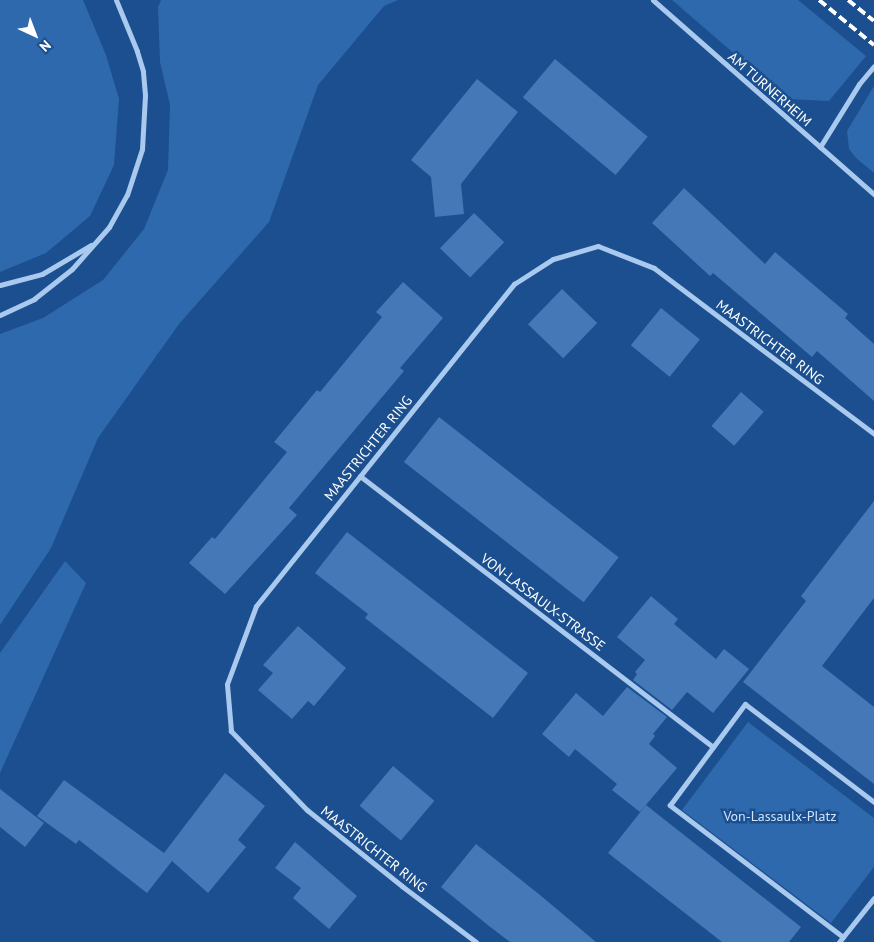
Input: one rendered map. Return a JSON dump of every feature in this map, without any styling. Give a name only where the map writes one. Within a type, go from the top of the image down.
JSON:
[{"type":"street","points":[[0,315],[17,308],[51,287],[72,269],[109,227],[127,195],[142,149],[145,122],[143,71],[117,0]]},
{"type":"street","name":"AM TURNERHEIM","points":[[652,0],[874,194]]},
{"type":"street","points":[[820,146],[859,84],[874,66]]},
{"type":"street","points":[[0,286],[42,274],[98,241]]},
{"type":"street","name":"MAASTRICHTER RING","points":[[476,942],[307,810],[231,732],[227,684],[256,606],[514,284],[553,259],[598,246],[654,268],[874,434]]},
{"type":"street","name":"VON-LASSAULX-STRASSE","points":[[360,476],[713,747]]},
{"type":"street","points":[[843,937],[670,805],[745,704],[874,802]]},
{"type":"street","points":[[839,942],[874,898]]},
{"type":"green space","points":[[0,0],[83,0],[106,55],[119,99],[114,165],[90,216],[46,253],[0,272]]},
{"type":"green space","points":[[161,0],[398,0],[384,6],[318,85],[269,222],[179,324],[98,438],[51,548],[0,625],[0,334],[43,318],[103,280],[144,229],[168,170],[170,105],[160,62],[158,7]]},
{"type":"green space","points":[[672,0],[798,0],[866,56],[829,101],[787,99]]},
{"type":"green space","points":[[874,86],[874,173],[856,158],[849,149],[847,131]]},
{"type":"green space","points":[[65,561],[86,583],[0,773],[0,653]]},
{"type":"green space","name":"Von-Lassaulx-Platz","points":[[748,722],[874,818],[874,867],[831,923],[682,810]]},
{"type":"building","points":[[555,59],[648,137],[616,175],[523,97]]},
{"type":"building","points":[[477,79],[518,112],[461,184],[464,214],[435,217],[431,177],[411,160]]},
{"type":"building","points":[[684,188],[765,264],[775,252],[848,314],[845,318],[874,344],[874,401],[817,351],[812,357],[713,273],[710,276],[652,223]]},
{"type":"building","points":[[474,213],[504,242],[470,277],[440,248]]},
{"type":"building","points":[[403,282],[443,318],[400,368],[404,371],[289,508],[297,515],[225,594],[189,563],[212,537],[215,539],[287,452],[274,442],[317,390],[320,392],[382,317],[376,312]]},
{"type":"building","points":[[562,289],[597,323],[563,358],[528,324]]},
{"type":"building","points":[[661,308],[700,339],[670,377],[631,345]]},
{"type":"building","points":[[741,392],[764,412],[734,446],[711,426]]},
{"type":"building","points":[[439,417],[619,557],[584,602],[404,462]]},
{"type":"building","points":[[874,501],[874,598],[822,666],[874,707],[874,784],[743,682],[806,601],[801,596]]},
{"type":"building","points":[[347,532],[528,673],[493,718],[365,618],[368,614],[315,573]]},
{"type":"building","points":[[651,596],[678,619],[674,624],[716,659],[724,649],[749,669],[713,713],[687,692],[672,710],[633,680],[637,674],[635,672],[645,660],[617,637]]},
{"type":"building","points":[[298,626],[346,668],[314,706],[308,701],[292,719],[258,690],[273,673],[263,665]]},
{"type":"building","points":[[627,687],[667,717],[653,734],[655,736],[649,744],[677,768],[640,812],[612,790],[617,784],[575,749],[569,757],[542,734],[576,693],[603,716]]},
{"type":"building","points":[[393,766],[434,801],[401,841],[360,806]]},
{"type":"building","points":[[225,773],[265,806],[238,840],[246,847],[208,893],[172,861],[147,893],[79,840],[76,844],[37,816],[64,780],[164,853]]},
{"type":"building","points":[[0,789],[44,823],[25,847],[0,827]]},
{"type":"building","points":[[646,805],[801,927],[789,942],[722,942],[608,853]]},
{"type":"building","points":[[295,842],[357,896],[329,929],[293,898],[301,888],[275,868]]},
{"type":"building","points":[[476,844],[596,942],[510,942],[441,887]]},
{"type":"railway","points":[[819,0],[874,45]]},
{"type":"railway","points":[[848,0],[874,21]]}]
